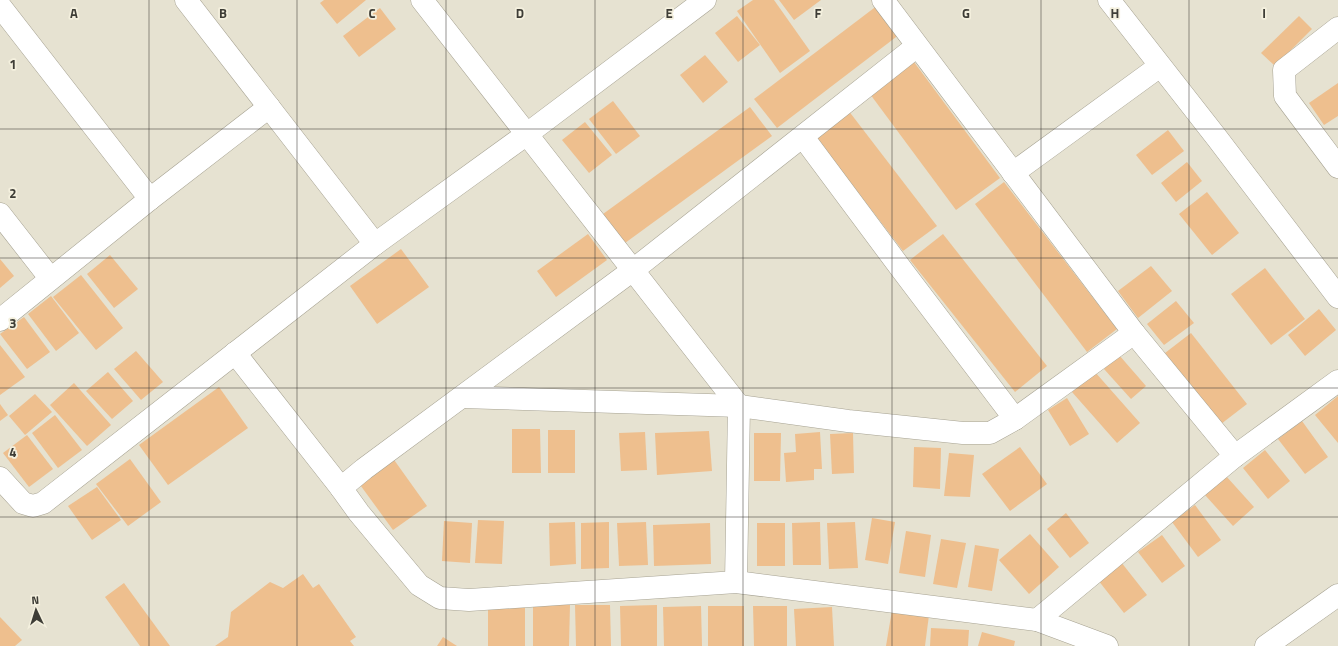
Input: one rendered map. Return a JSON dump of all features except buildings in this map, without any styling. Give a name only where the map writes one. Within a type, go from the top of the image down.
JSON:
[{"type":"street","points":[[186,0],[375,244]]},
{"type":"street","points":[[422,0],[739,406],[736,582]]},
{"type":"street","points":[[0,478],[23,503],[33,506],[43,503],[375,244],[527,134],[705,0]]},
{"type":"street","points":[[883,0],[1134,333],[1235,456]]},
{"type":"street","points":[[1109,0],[1218,138],[1338,297]]},
{"type":"street","points":[[0,6],[150,199]]},
{"type":"street","points":[[1338,28],[1284,70],[1286,96],[1338,167]]},
{"type":"street","points":[[341,488],[633,270],[917,46]]},
{"type":"street","points":[[1013,173],[1160,66]]},
{"type":"street","points":[[0,320],[50,278],[269,107]]},
{"type":"street","points":[[802,137],[1015,419]]},
{"type":"street","points":[[0,214],[50,278]]},
{"type":"street","points":[[462,397],[739,406],[848,421],[963,434],[990,434],[1015,419],[1134,333]]},
{"type":"street","points":[[235,353],[359,513],[419,585],[440,598],[469,600],[736,582],[1037,620],[1107,646]]},
{"type":"street","points":[[1037,620],[1235,456],[1338,381]]},
{"type":"street","points":[[1266,646],[1338,596]]}]
